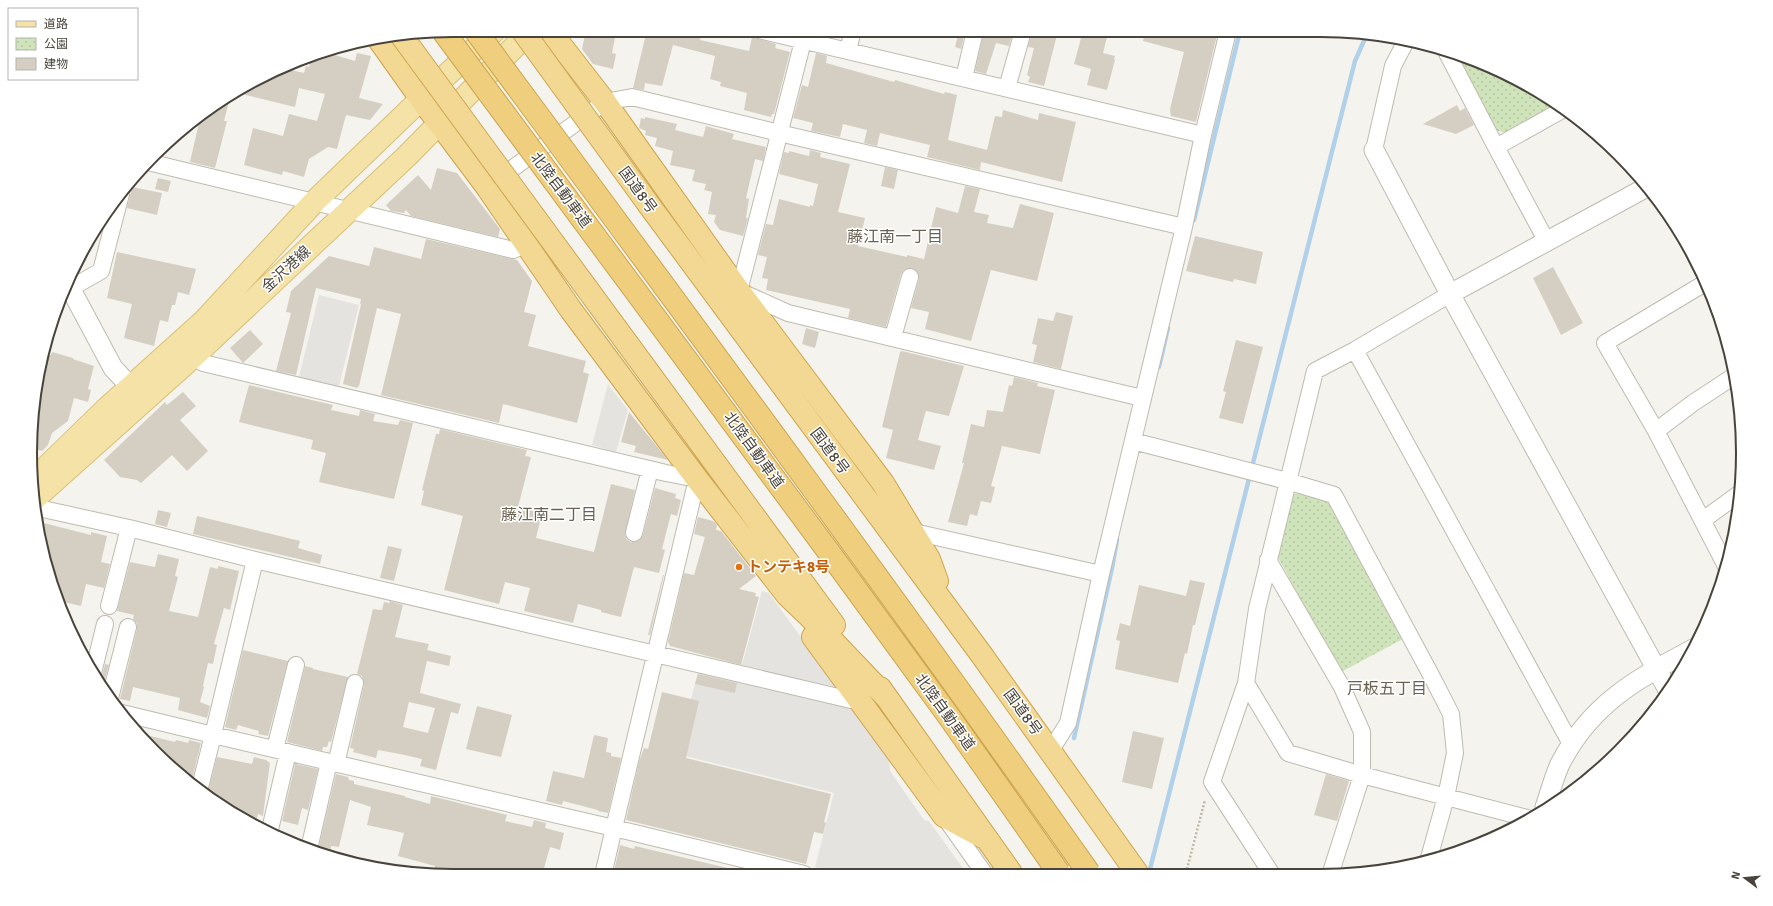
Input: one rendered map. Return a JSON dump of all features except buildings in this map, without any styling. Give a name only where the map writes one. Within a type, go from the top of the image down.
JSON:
[{"type":"highway","name":"北陸自動車道","points":[[449,37],[831,554],[950,718],[1056,869]]},
{"type":"highway","name":"北陸自動車道","points":[[480,37],[853,542],[1086,869]]},
{"type":"highway","name":"国道8号","points":[[527,37],[649,205],[946,606],[1051,750],[1134,869]]},
{"type":"highway","points":[[554,37],[605,102],[740,291],[883,483],[914,532],[929,560],[946,606]]},
{"type":"highway","points":[[405,40],[888,699],[1008,869]]},
{"type":"highway","points":[[381,44],[487,187],[571,310],[787,595],[888,699]]},
{"type":"highway","points":[[787,595],[799,619],[944,816],[987,840]]},
{"type":"main road","name":"金沢港線","points":[[39,493],[137,394],[313,203],[487,37]]},
{"type":"main road","name":"金沢港線","points":[[38,476],[137,394],[195,355],[440,123],[524,37]]},
{"type":"street","points":[[787,37],[1203,135]]},
{"type":"street","points":[[848,51],[851,37]]},
{"type":"street","points":[[964,78],[973,37]]},
{"type":"street","points":[[1007,88],[1021,37]]},
{"type":"street","points":[[1051,750],[1068,722],[1142,398],[1184,227],[1203,135],[1227,37]]},
{"type":"street","points":[[803,41],[740,291],[788,313],[1142,398]]},
{"type":"street","points":[[1404,46],[1393,66],[1374,150],[1450,294],[1665,685]]},
{"type":"street","points":[[1450,58],[1547,242]]},
{"type":"street","points":[[487,187],[605,102],[632,97],[779,133],[1184,227]]},
{"type":"street","points":[[1496,147],[1558,112]]},
{"type":"street","points":[[155,164],[513,250],[525,244]]},
{"type":"street","points":[[1268,869],[1212,782],[1246,683],[1257,609],[1268,560],[1280,479],[1315,370],[1355,350],[1450,294],[1642,190]]},
{"type":"street","points":[[73,285],[101,271],[117,208]]},
{"type":"street","points":[[893,337],[910,277]]},
{"type":"street","points":[[1700,286],[1605,343],[1656,431],[1722,559]]},
{"type":"street","points":[[69,293],[113,368],[137,394]]},
{"type":"street","points":[[1355,350],[1571,744]]},
{"type":"street","points":[[195,355],[203,363],[650,470],[697,478],[604,869]]},
{"type":"street","points":[[1656,431],[1693,403],[1729,379]]},
{"type":"street","points":[[1133,441],[1280,479],[1334,495],[1451,714],[1455,752],[1446,797],[1430,854]]},
{"type":"street","points":[[634,533],[650,470]]},
{"type":"street","points":[[1703,520],[1733,499]]},
{"type":"street","points":[[41,509],[129,528],[255,560],[851,700],[857,696]]},
{"type":"street","points":[[109,606],[129,528]]},
{"type":"street","points":[[914,532],[1101,574]]},
{"type":"street","points":[[201,784],[255,560]]},
{"type":"street","points":[[1268,560],[1342,688],[1362,732],[1362,775],[1332,869]]},
{"type":"street","points":[[95,664],[104,624]]},
{"type":"street","points":[[112,691],[128,627]]},
{"type":"street","points":[[1547,802],[1559,766],[1571,744],[1590,718],[1611,698],[1656,668],[1684,654]]},
{"type":"street","points":[[270,827],[296,665]]},
{"type":"street","points":[[311,844],[355,683]]},
{"type":"street","points":[[1246,683],[1288,753],[1362,775],[1521,817]]},
{"type":"street","points":[[130,715],[783,869]]},
{"type":"street","points":[[944,816],[981,869]]},
{"type":"path","points":[[1187,869],[1203,804],[1212,782]]},
{"type":"green space","points":[[1459,61],[1504,80],[1552,108],[1506,133],[1495,130]]},
{"type":"green space","points":[[1297,493],[1328,500],[1403,639],[1341,672],[1276,554],[1289,497]]},
{"type":"shaded area","points":[[319,295],[359,305],[339,386],[299,377]]},
{"type":"shaded area","points":[[608,384],[628,410],[616,452],[592,445]]},
{"type":"shaded area","points":[[762,591],[769,593],[837,687],[742,665]]},
{"type":"shaded area","points":[[698,672],[853,708],[889,759],[890,771],[924,820],[929,821],[963,869],[823,869],[815,867],[834,793],[677,754]]},
{"type":"waterway","points":[[1194,220],[1239,37]]},
{"type":"waterway","points":[[1150,869],[1355,61],[1364,40]]},
{"type":"waterway","points":[[1159,367],[1168,328]]},
{"type":"waterway","points":[[1074,738],[1117,540]]},
{"type":"place","name":"トンテキ8号","points":[[739,567]]},
{"type":"district","name":"藤江南一丁目","points":[[895,236]]},
{"type":"district","name":"藤江南二丁目","points":[[549,514]]},
{"type":"district","name":"戸板五丁目","points":[[1387,688]]}]
